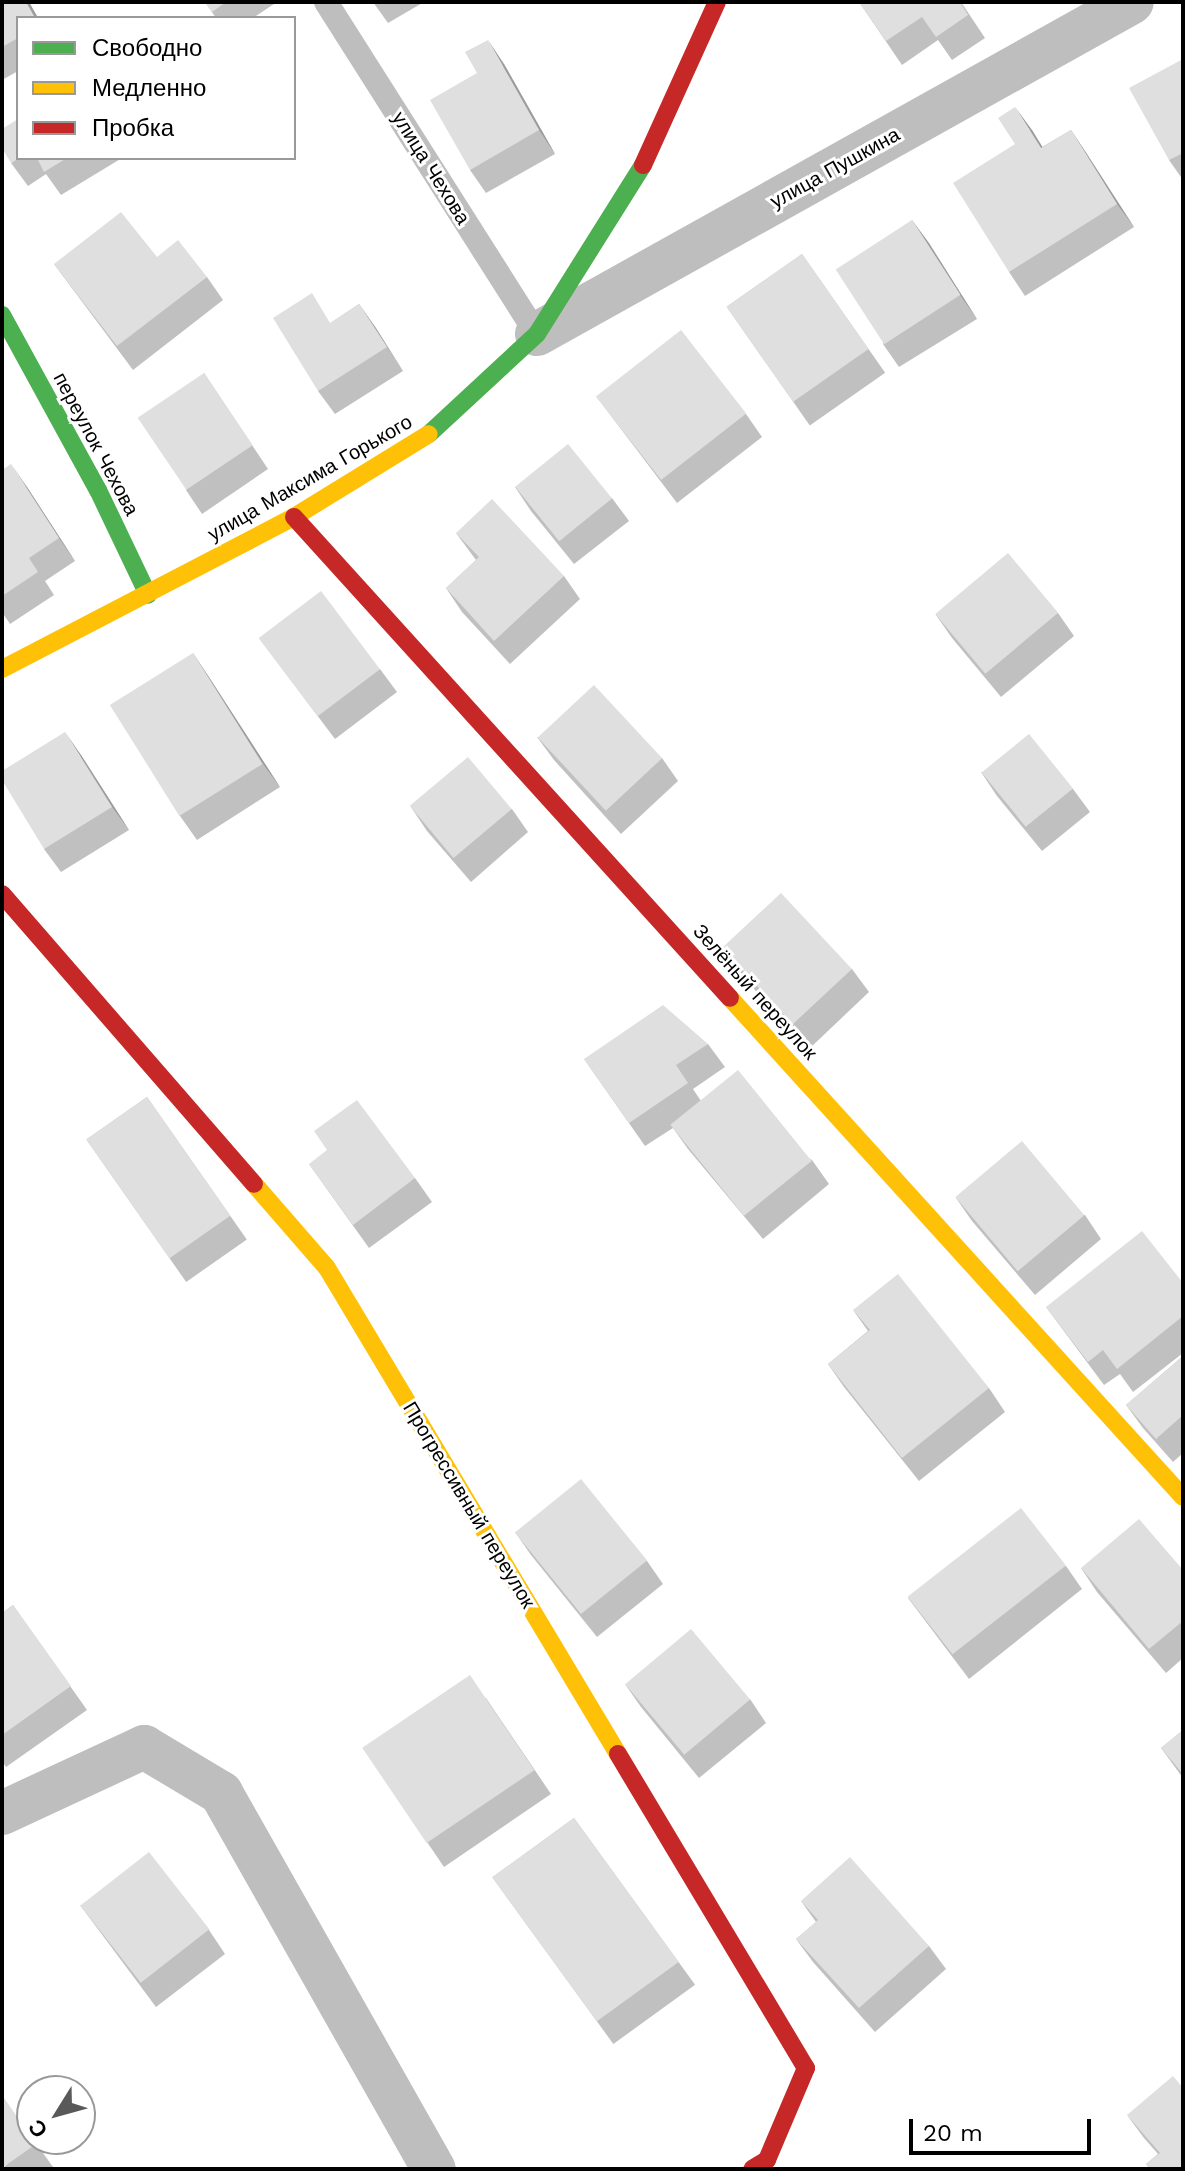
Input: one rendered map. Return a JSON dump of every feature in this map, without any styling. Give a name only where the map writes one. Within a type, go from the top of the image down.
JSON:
[{"type":"street","name":"улица Максима Горького","points":[[2,669],[294,517],[419,443],[537,334],[657,143],[717,2]]},
{"type":"street","name":"улица Пушкина","points":[[537,334],[1132,2]]},
{"type":"street","name":"переулок Чехова","points":[[2,315],[148,595]]},
{"type":"street","name":"Зелёный переулок","points":[[294,517],[1183,1497]]},
{"type":"street","name":"Прогрессивный переулок","points":[[2,894],[327,1268],[806,2068],[767,2160],[752,2169]]},
{"type":"street","points":[[2,1813],[144,1747],[221,1793],[434,2169]]},
{"type":"lane","name":"улица Чехова","points":[[326,2],[537,334]]},
{"type":"building","points":[[2,2],[26,2],[34,16],[16,16],[16,39],[2,47]]},
{"type":"building","points":[[205,2],[226,2],[212,12]]},
{"type":"building","points":[[859,2],[960,2],[968,15],[936,37],[922,17],[886,41]]},
{"type":"building","points":[[488,40],[539,130],[470,170],[430,100],[477,73],[465,52]]},
{"type":"building","points":[[1183,59],[1183,153],[1169,160],[1129,88]]},
{"type":"building","points":[[1015,107],[1041,148],[1071,130],[1117,204],[1009,272],[953,183],[1015,144],[998,118]]},
{"type":"building","points":[[16,120],[16,160],[11,163],[2,148],[2,129]]},
{"type":"building","points":[[38,160],[64,160],[44,172]]},
{"type":"building","points":[[121,212],[157,257],[178,240],[207,277],[117,346],[54,264]]},
{"type":"building","points":[[912,220],[960,295],[884,344],[836,270]]},
{"type":"building","points":[[802,254],[869,349],[793,402],[727,307]]},
{"type":"building","points":[[312,293],[330,323],[359,304],[387,347],[318,391],[273,318]]},
{"type":"building","points":[[681,330],[746,414],[661,480],[596,396]]},
{"type":"building","points":[[204,373],[253,445],[186,490],[138,418]]},
{"type":"building","points":[[568,444],[612,498],[559,541],[515,487]]},
{"type":"building","points":[[11,464],[59,538],[29,558],[38,572],[2,596],[2,470]]},
{"type":"building","points":[[492,499],[564,576],[494,641],[446,588],[479,557],[456,533]]},
{"type":"building","points":[[1008,553],[1058,613],[985,674],[935,614]]},
{"type":"building","points":[[321,591],[380,669],[318,716],[259,638]]},
{"type":"building","points":[[193,653],[262,764],[179,816],[110,705]]},
{"type":"building","points":[[594,685],[662,758],[606,811],[538,738]]},
{"type":"building","points":[[65,732],[112,807],[44,849],[2,780],[2,771]]},
{"type":"building","points":[[1029,734],[1073,788],[1026,827],[982,772]]},
{"type":"building","points":[[468,757],[512,809],[453,858],[410,806]]},
{"type":"building","points":[[781,893],[852,969],[793,1024],[722,948]]},
{"type":"building","points":[[663,1005],[708,1044],[676,1065],[688,1083],[629,1123],[584,1059]]},
{"type":"building","points":[[738,1070],[812,1161],[744,1216],[670,1125]]},
{"type":"building","points":[[147,1097],[230,1216],[170,1258],[86,1139]]},
{"type":"building","points":[[357,1100],[415,1178],[353,1225],[309,1164],[327,1150],[314,1131]]},
{"type":"building","points":[[1022,1141],[1084,1215],[1018,1271],[955,1197]]},
{"type":"building","points":[[1142,1231],[1183,1283],[1183,1316],[1117,1369],[1103,1350],[1088,1362],[1046,1307]]},
{"type":"building","points":[[898,1274],[989,1388],[902,1458],[828,1364],[870,1330],[853,1310]]},
{"type":"building","points":[[1183,1356],[1183,1415],[1156,1439],[1126,1405]]},
{"type":"building","points":[[581,1479],[647,1561],[581,1614],[515,1532]]},
{"type":"building","points":[[1021,1508],[1066,1566],[952,1654],[908,1597]]},
{"type":"building","points":[[1139,1519],[1183,1570],[1183,1621],[1149,1649],[1081,1568]]},
{"type":"building","points":[[13,1605],[71,1686],[2,1735],[2,1613]]},
{"type":"building","points":[[691,1629],[750,1699],[684,1755],[625,1684]]},
{"type":"building","points":[[470,1675],[534,1770],[427,1843],[362,1748]]},
{"type":"building","points":[[1183,1730],[1183,1773],[1182,1773],[1161,1748]]},
{"type":"building","points":[[574,1818],[679,1962],[597,2021],[492,1877]]},
{"type":"building","points":[[149,1852],[209,1929],[141,1983],[80,1906]]},
{"type":"building","points":[[850,1857],[929,1946],[859,2008],[796,1939],[818,1920],[801,1901]]},
{"type":"building","points":[[1173,2076],[1183,2088],[1183,2169],[1151,2169],[1146,2164],[1160,2153],[1127,2115]]},
{"type":"building","points":[[2,2095],[16,2115],[16,2155],[20,2155],[2,2168]]},
{"type":"traffic: fast","points":[[429,434],[537,334],[643,165]]},
{"type":"traffic: fast","points":[[2,315],[98,490],[148,595]]},
{"type":"traffic: slow","points":[[2,669],[294,517],[429,434]]},
{"type":"traffic: slow","points":[[730,998],[1183,1497]]},
{"type":"traffic: slow","points":[[254,1184],[327,1268],[618,1754]]},
{"type":"traffic: jam","points":[[643,165],[717,2]]},
{"type":"traffic: jam","points":[[294,517],[730,998]]},
{"type":"traffic: jam","points":[[2,894],[254,1184]]},
{"type":"traffic: jam","points":[[618,1754],[806,2068],[767,2160],[752,2169]]}]
